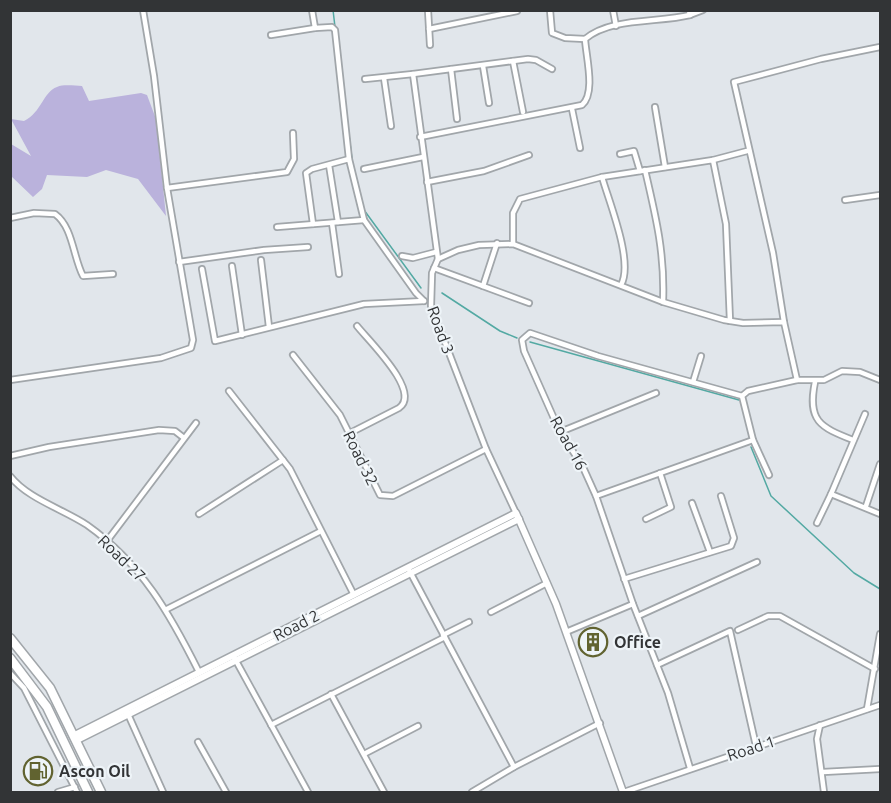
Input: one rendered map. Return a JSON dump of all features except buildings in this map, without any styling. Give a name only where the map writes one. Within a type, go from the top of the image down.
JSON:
[{"type":"highway","points":[[10,638],[50,688],[101,792]]},
{"type":"highway","points":[[10,658],[47,707],[88,792]]},
{"type":"street","points":[[10,380],[160,358],[191,348],[193,340],[167,188],[154,75],[143,10]]},
{"type":"street","points":[[312,10],[315,28]]},
{"type":"street","points":[[428,10],[430,45]]},
{"type":"street","points":[[550,10],[552,33],[565,38],[585,39],[593,32],[616,26],[703,10]]},
{"type":"street","points":[[614,10],[616,26]]},
{"type":"street","points":[[429,29],[517,11]]},
{"type":"street","points":[[271,35],[315,28],[332,27],[335,30],[349,159],[364,220],[416,293],[431,306]]},
{"type":"street","points":[[420,138],[572,109],[587,100],[585,39]]},
{"type":"street","points":[[797,380],[784,322],[773,253],[747,151],[734,82],[821,59],[880,47]]},
{"type":"street","points":[[365,79],[532,59],[552,69]]},
{"type":"street","points":[[513,61],[523,112]]},
{"type":"street","points":[[483,66],[489,103]]},
{"type":"street","points":[[451,69],[457,119]]},
{"type":"street","points":[[413,74],[438,259],[458,250],[497,243],[513,244],[663,302],[730,321],[784,322]]},
{"type":"street","points":[[384,78],[391,126]]},
{"type":"street","points":[[655,107],[665,167]]},
{"type":"street","points":[[572,109],[580,148]]},
{"type":"street","points":[[167,188],[286,172],[294,159],[293,133]]},
{"type":"street","points":[[620,154],[634,151],[643,171],[662,242],[665,267],[663,302]]},
{"type":"street","points":[[513,244],[513,213],[520,199],[602,177],[713,160],[747,151]]},
{"type":"street","points":[[427,182],[484,171],[529,155]]},
{"type":"street","points":[[364,169],[423,157]]},
{"type":"street","points":[[313,224],[306,173],[312,169],[349,159]]},
{"type":"street","points":[[713,160],[726,224],[730,321]]},
{"type":"street","points":[[329,165],[339,274]]},
{"type":"street","points":[[602,177],[622,246],[625,269],[621,285]]},
{"type":"street","points":[[845,200],[880,195]]},
{"type":"street","points":[[10,218],[34,213],[55,214],[67,228],[76,264],[83,276],[113,274]]},
{"type":"street","points":[[277,227],[364,220]]},
{"type":"street","points":[[483,286],[497,243]]},
{"type":"street","points":[[179,262],[264,250],[308,247]]},
{"type":"street","points":[[402,256],[413,258],[436,252]]},
{"type":"street","name":"Road 3","points":[[438,259],[430,292],[431,306],[486,449],[547,583],[600,723],[623,792]]},
{"type":"street","points":[[261,260],[269,327]]},
{"type":"street","points":[[232,266],[242,334]]},
{"type":"street","points":[[434,268],[529,303]]},
{"type":"street","points":[[202,269],[212,338],[218,341],[377,302],[424,301]]},
{"type":"street","points":[[350,433],[399,408],[404,404],[406,397],[400,377],[357,326]]},
{"type":"street","name":"Road 16","points":[[690,768],[657,665],[633,604],[596,496],[582,465],[560,432],[522,346],[522,340],[530,333],[598,356],[742,396]]},
{"type":"street","name":"Road 32","points":[[293,355],[329,400],[350,433],[380,495],[393,496],[486,449]]},
{"type":"street","points":[[693,382],[701,356]]},
{"type":"street","points":[[770,475],[753,440],[742,396],[748,391],[797,380],[815,382],[849,370],[880,380]]},
{"type":"street","points":[[815,382],[812,396],[818,422],[824,428],[853,440]]},
{"type":"street","points":[[229,391],[283,460],[304,496],[355,598]]},
{"type":"street","points":[[560,432],[656,393]]},
{"type":"street","points":[[816,523],[865,414]]},
{"type":"street","points":[[107,541],[196,423]]},
{"type":"street","points":[[10,456],[49,447],[159,430],[175,431],[184,438]]},
{"type":"street","points":[[596,496],[753,440]]},
{"type":"street","points":[[199,514],[283,460]]},
{"type":"street","points":[[866,506],[880,464]]},
{"type":"street","points":[[646,519],[671,507],[660,473]]},
{"type":"street","name":"Road 27","points":[[10,476],[30,492],[87,525],[107,541],[150,585],[167,609],[200,672]]},
{"type":"street","points":[[831,494],[866,506],[880,514]]},
{"type":"street","points":[[624,579],[734,543],[722,496]]},
{"type":"street","points":[[692,503],[710,552]]},
{"type":"street","name":"Road 2","points":[[76,737],[518,516]]},
{"type":"street","points":[[167,609],[320,532]]},
{"type":"street","points":[[638,616],[757,562]]},
{"type":"street","points":[[409,571],[514,767]]},
{"type":"street","points":[[490,612],[547,583]]},
{"type":"street","points":[[566,632],[633,604]]},
{"type":"street","points":[[738,630],[768,616],[780,616],[874,669]]},
{"type":"street","points":[[271,725],[470,622]]},
{"type":"street","points":[[657,665],[730,631],[756,746]]},
{"type":"street","points":[[867,709],[880,634]]},
{"type":"street","points":[[235,659],[308,792]]},
{"type":"street","name":"Road 2","points":[[127,712],[200,672],[235,659]]},
{"type":"street","points":[[10,674],[24,688],[76,790],[58,792]]},
{"type":"street","points":[[331,694],[384,792]]},
{"type":"street","name":"Road 1","points":[[623,792],[880,705]]},
{"type":"street","points":[[127,712],[163,792]]},
{"type":"street","points":[[472,792],[514,767],[600,723]]},
{"type":"street","points":[[820,725],[817,739],[824,792]]},
{"type":"street","points":[[364,754],[418,726]]},
{"type":"street","points":[[805,730],[817,739]]},
{"type":"street","points":[[198,742],[226,792]]},
{"type":"street","points":[[823,772],[880,769]]},
{"type":"shaded area","points":[[82,86],[89,101],[141,93],[147,95],[156,119],[166,216],[138,179],[106,170],[87,177],[47,175],[42,189],[33,197],[11,176],[11,144],[31,156],[11,119],[24,121],[30,117],[48,93],[57,87]]},
{"type":"waterway","points":[[333,10],[335,27]]},
{"type":"waterway","points":[[347,119],[353,167]]},
{"type":"waterway","points":[[364,210],[421,288]]},
{"type":"waterway","points":[[442,293],[500,331],[517,338]]},
{"type":"waterway","points":[[530,342],[739,400]]},
{"type":"waterway","points":[[751,447],[771,496],[854,573],[880,589]]},
{"type":"place","name":"Office","points":[[593,642]]},
{"type":"place","name":"Ascon Oil","points":[[38,771]]}]
